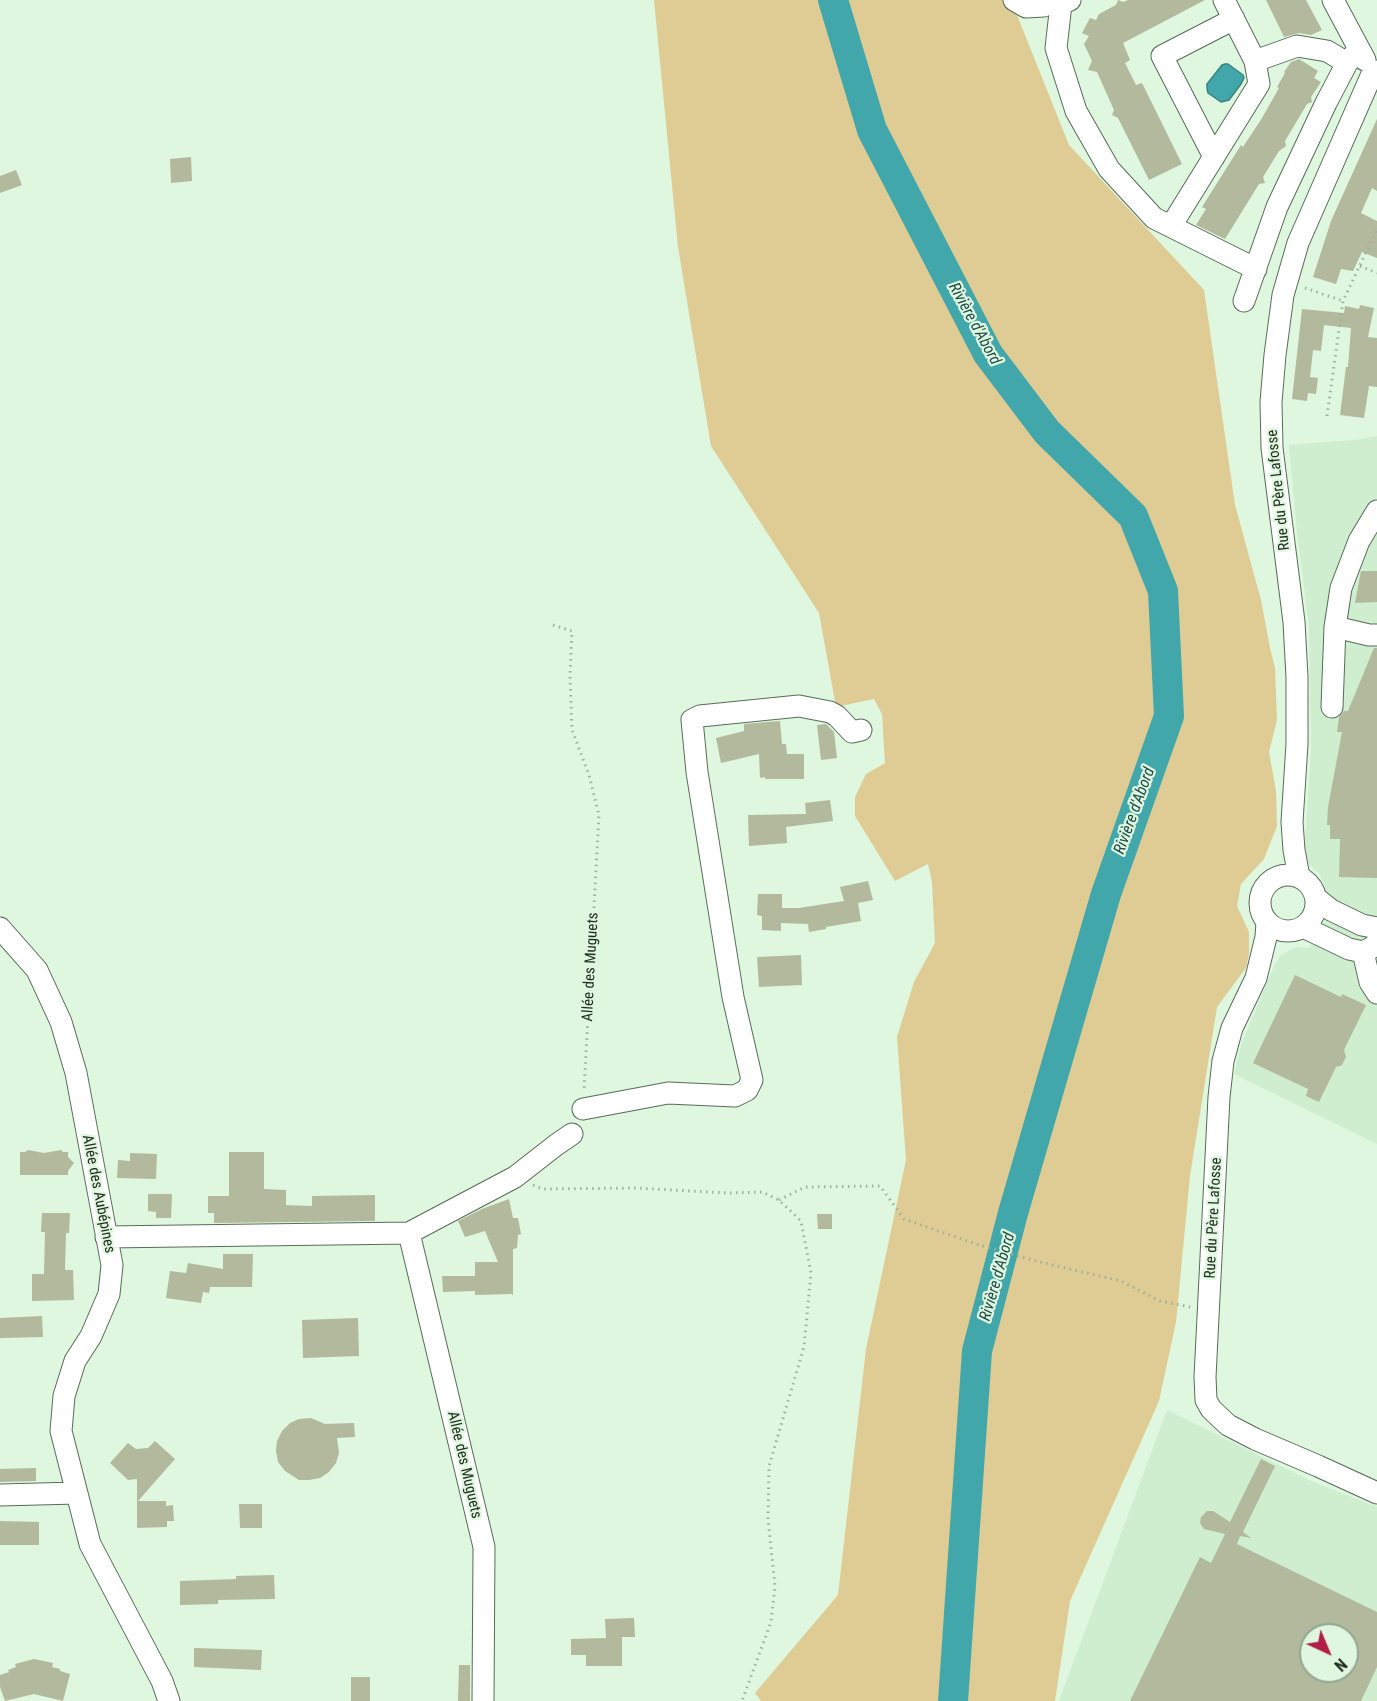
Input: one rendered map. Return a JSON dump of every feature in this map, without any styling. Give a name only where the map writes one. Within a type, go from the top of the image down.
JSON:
[{"type":"street","points":[[1014,0],[1026,7],[1049,2]]},
{"type":"street","points":[[1070,0],[1061,4],[1056,48],[1076,111],[1109,169],[1154,218],[1256,269]]},
{"type":"street","points":[[1171,226],[1259,84],[1255,61],[1224,0]]},
{"type":"street","points":[[1245,301],[1277,207],[1326,103],[1353,56],[1333,0]]},
{"type":"street","points":[[1214,157],[1162,56],[1234,19]]},
{"type":"street","points":[[1255,61],[1297,46],[1353,56],[1374,73]]},
{"type":"street","name":"Rue du Père Lafosse","points":[[1299,877],[1292,822],[1297,744],[1297,677],[1294,622],[1272,448],[1271,402],[1274,366],[1282,296],[1298,243],[1374,73]]},
{"type":"street","points":[[1332,706],[1335,627],[1341,588],[1368,541],[1377,511]]},
{"type":"street","points":[[1335,627],[1377,635]]},
{"type":"street","points":[[583,1109],[668,1094],[735,1096],[747,1090],[752,1080],[734,997],[697,772],[692,720],[700,716],[799,706],[830,712],[852,732],[861,730]]},
{"type":"street","name":"Rue du Père Lafosse","points":[[1275,878],[1292,822]]},
{"type":"street","points":[[1291,875],[1299,877],[1313,890],[1316,909],[1311,919],[1296,929],[1281,931],[1267,922],[1262,915],[1260,898],[1263,890],[1275,878],[1291,875]]},
{"type":"street","points":[[1316,898],[1331,910],[1362,925],[1377,928]]},
{"type":"street","name":"Rue du Père Lafosse","points":[[1267,922],[1266,937],[1256,978],[1232,1028],[1223,1061],[1205,1377],[1206,1400],[1211,1409],[1228,1425],[1377,1493]]},
{"type":"street","name":"Allée des Aubépines","points":[[0,928],[38,970],[61,1022],[76,1073],[112,1265],[109,1294],[91,1336],[75,1361],[64,1396],[62,1431],[90,1544],[162,1681],[169,1701]]},
{"type":"street","points":[[1296,929],[1349,950],[1370,948],[1370,982],[1377,993]]},
{"type":"street","name":"Rue du Père Lafosse","points":[[1256,978],[1296,929]]},
{"type":"street","points":[[106,1238],[409,1233],[515,1178],[556,1144],[572,1134]]},
{"type":"street","name":"Allée des Muguets","points":[[409,1233],[484,1547],[483,1701]]},
{"type":"street","points":[[0,1495],[77,1493]]},
{"type":"path","points":[[1328,416],[1343,301],[1377,229]]},
{"type":"path","points":[[1360,266],[1377,273]]},
{"type":"path","points":[[1286,283],[1343,301]]},
{"type":"path","name":"Allée des Muguets","points":[[553,625],[572,631],[570,675],[572,730],[589,776],[598,816],[583,1109]]},
{"type":"path","points":[[515,1178],[542,1189],[636,1188],[728,1193],[762,1192],[779,1200],[801,1221],[811,1273],[804,1347],[769,1466],[768,1519],[775,1586],[771,1622],[742,1701]]},
{"type":"path","points":[[779,1200],[806,1187],[880,1186],[904,1219],[976,1244],[1121,1281],[1160,1301],[1210,1311]]},
{"type":"shaded area","points":[[654,0],[1011,0],[1069,145],[1204,290],[1235,505],[1261,600],[1275,668],[1277,720],[1269,752],[1276,791],[1277,826],[1264,859],[1241,884],[1237,906],[1249,932],[1249,954],[1246,968],[1217,1007],[1190,1176],[1176,1322],[1159,1401],[1070,1601],[1055,1701],[761,1701],[755,1693],[838,1595],[866,1349],[906,1160],[897,1037],[914,982],[935,943],[932,882],[928,864],[895,881],[855,816],[855,797],[866,774],[885,763],[882,714],[874,699],[836,707],[819,613],[711,446],[678,247]]},
{"type":"shaded area","points":[[1377,436],[1377,1144],[1234,1074],[1242,1042],[1275,964],[1280,956],[1295,947],[1309,948],[1336,902],[1326,892],[1319,873],[1304,860],[1311,750],[1309,626],[1289,445]]},
{"type":"shaded area","points":[[1167,1410],[1311,1481],[1377,1507],[1377,1701],[1059,1701]]},
{"type":"water","points":[[1225,64],[1243,75],[1244,78],[1229,100],[1221,102],[1208,93],[1207,84]]},
{"type":"building","points":[[1118,0],[1123,2],[1128,0],[1205,0],[1123,43],[1130,60],[1125,63],[1136,85],[1142,83],[1182,164],[1149,180],[1118,118],[1112,115],[1114,110],[1097,72],[1088,70],[1092,61],[1084,44],[1089,36],[1082,33],[1090,18],[1096,20],[1099,14],[1116,5]]},
{"type":"building","points":[[1266,0],[1306,0],[1322,30],[1311,35],[1299,33],[1284,37]]},
{"type":"building","points":[[1299,59],[1318,71],[1314,78],[1321,82],[1311,97],[1312,102],[1307,104],[1285,141],[1286,146],[1279,151],[1263,177],[1265,183],[1259,184],[1225,239],[1196,225],[1206,209],[1202,207],[1241,145],[1243,147],[1262,118],[1279,88],[1277,87],[1284,72],[1291,62]]},
{"type":"building","points":[[1377,119],[1377,191],[1372,188],[1361,213],[1377,221],[1377,258],[1362,252],[1353,271],[1341,269],[1336,284],[1313,277],[1331,221]]},
{"type":"building","points":[[191,157],[192,181],[171,183],[170,159]]},
{"type":"building","points":[[16,170],[22,185],[0,193],[0,176]]},
{"type":"building","points":[[1360,305],[1374,308],[1368,337],[1377,338],[1377,387],[1369,386],[1364,418],[1340,415],[1346,367],[1348,367],[1351,328],[1324,325],[1321,351],[1313,350],[1310,377],[1318,378],[1316,394],[1308,393],[1307,401],[1292,399],[1302,309],[1344,313],[1345,306],[1359,309]]},
{"type":"building","points":[[1361,571],[1377,571],[1377,602],[1355,603]]},
{"type":"building","points":[[1374,648],[1377,648],[1377,878],[1339,877],[1340,839],[1330,839],[1330,825],[1327,825],[1328,807],[1342,732],[1337,732],[1339,717],[1344,711],[1348,711]]},
{"type":"building","points":[[780,721],[782,744],[786,744],[787,754],[804,754],[804,779],[760,778],[759,754],[721,763],[716,738],[744,731],[744,724]]},
{"type":"building","points":[[826,724],[834,732],[837,758],[821,760],[817,725]]},
{"type":"building","points":[[830,800],[833,821],[786,827],[787,843],[749,846],[748,815],[806,814],[805,803]]},
{"type":"building","points":[[868,881],[873,900],[858,903],[861,921],[809,932],[808,924],[781,923],[781,931],[762,930],[762,916],[757,915],[758,894],[782,894],[782,908],[799,908],[844,901],[840,887]]},
{"type":"building","points":[[801,955],[802,985],[759,987],[757,957]]},
{"type":"building","points":[[1295,975],[1341,997],[1342,994],[1366,1005],[1344,1050],[1346,1057],[1342,1065],[1336,1067],[1319,1102],[1306,1096],[1308,1089],[1253,1063]]},
{"type":"building","points":[[28,1150],[44,1153],[61,1150],[68,1152],[68,1157],[74,1163],[68,1175],[20,1175],[20,1152]]},
{"type":"building","points":[[229,1152],[264,1152],[264,1189],[286,1190],[286,1205],[312,1206],[312,1196],[375,1195],[375,1221],[214,1223],[214,1213],[208,1213],[208,1196],[229,1196]]},
{"type":"building","points":[[130,1153],[157,1154],[156,1179],[117,1178],[118,1160],[130,1161]]},
{"type":"building","points":[[148,1194],[172,1194],[171,1218],[156,1218],[156,1212],[148,1211]]},
{"type":"building","points":[[509,1199],[513,1218],[518,1218],[521,1234],[518,1235],[517,1248],[513,1249],[513,1296],[512,1294],[475,1295],[475,1291],[443,1292],[442,1276],[475,1276],[475,1262],[498,1262],[485,1231],[465,1237],[458,1221]]},
{"type":"building","points":[[42,1213],[70,1213],[69,1233],[66,1233],[65,1270],[73,1270],[74,1300],[32,1301],[32,1274],[44,1274],[45,1232],[41,1232]]},
{"type":"building","points":[[817,1214],[832,1214],[832,1229],[818,1229]]},
{"type":"building","points":[[223,1254],[253,1254],[252,1287],[210,1287],[209,1293],[203,1292],[201,1303],[166,1298],[170,1271],[186,1273],[188,1263],[223,1269]]},
{"type":"building","points":[[42,1316],[43,1337],[0,1338],[0,1318]]},
{"type":"building","points":[[358,1318],[359,1356],[303,1358],[302,1320]]},
{"type":"building","points":[[311,1418],[325,1424],[354,1423],[355,1437],[337,1438],[339,1453],[336,1463],[329,1472],[320,1478],[299,1480],[285,1471],[278,1462],[277,1441],[282,1431],[290,1423],[299,1419]]},
{"type":"building","points":[[155,1441],[175,1459],[138,1501],[166,1501],[166,1506],[173,1505],[174,1521],[167,1521],[167,1527],[137,1528],[137,1479],[128,1480],[110,1463],[128,1443],[136,1449],[148,1448]]},
{"type":"building","points":[[1261,1459],[1275,1466],[1243,1532],[1251,1538],[1240,1536],[1237,1544],[1377,1612],[1377,1667],[1361,1701],[1130,1701],[1200,1557],[1211,1563],[1225,1534],[1204,1529],[1200,1523],[1201,1517],[1207,1511],[1213,1511],[1230,1522]]},
{"type":"building","points":[[36,1468],[36,1481],[0,1482],[0,1469]]},
{"type":"building","points":[[239,1504],[262,1504],[262,1528],[240,1528]]},
{"type":"building","points":[[0,1521],[39,1522],[39,1545],[0,1545]]},
{"type":"building","points":[[274,1575],[275,1599],[218,1600],[218,1604],[180,1605],[180,1581]]},
{"type":"building","points":[[634,1618],[635,1637],[622,1637],[622,1666],[586,1666],[586,1655],[571,1655],[571,1639],[606,1638],[605,1619]]},
{"type":"building","points":[[194,1648],[262,1650],[261,1670],[194,1667]]},
{"type":"building","points":[[34,1659],[53,1663],[52,1667],[70,1674],[63,1701],[34,1694],[5,1701],[0,1687],[0,1675],[16,1667],[15,1664]]},
{"type":"building","points":[[459,1665],[470,1665],[470,1701],[458,1701]]},
{"type":"building","points":[[351,1677],[370,1677],[370,1701],[351,1701]]},
{"type":"waterway","name":"Rivière d'Abord","points":[[833,0],[872,130],[988,354],[1047,432],[1133,516],[1163,591],[1169,716],[1106,894],[1013,1213],[977,1351],[953,1701]]}]
